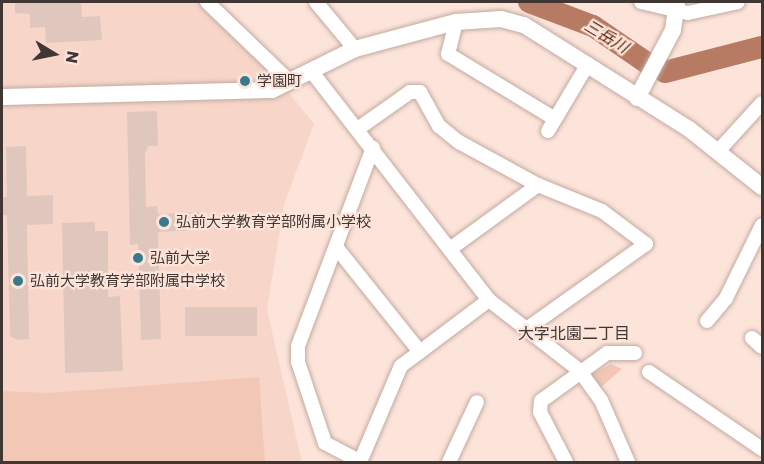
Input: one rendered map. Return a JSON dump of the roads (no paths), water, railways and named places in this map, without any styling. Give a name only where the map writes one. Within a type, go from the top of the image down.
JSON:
[{"type":"street","points":[[207,2],[290,82]]},
{"type":"street","points":[[316,2],[356,49]]},
{"type":"street","points":[[641,2],[677,6],[688,13],[738,2]]},
{"type":"street","points":[[637,98],[673,30],[677,6]]},
{"type":"street","points":[[2,97],[272,90],[356,49],[456,22],[501,19],[524,24],[588,64],[637,98],[720,149],[762,187]]},
{"type":"street","points":[[456,22],[448,54],[551,125],[588,64]]},
{"type":"street","points":[[312,72],[359,128],[489,300],[530,327],[579,370],[601,400],[628,462]]},
{"type":"street","points":[[359,128],[410,92],[420,92],[439,126],[538,185],[602,211],[646,244],[530,327]]},
{"type":"street","points":[[720,149],[762,103]]},
{"type":"street","points":[[373,148],[298,346],[298,362],[325,443],[361,462],[401,366],[489,300]]},
{"type":"street","points":[[450,249],[538,185]]},
{"type":"street","points":[[707,321],[726,298],[762,225]]},
{"type":"street","points":[[336,247],[420,352]]},
{"type":"street","points":[[566,462],[540,412],[542,401],[579,370],[607,353],[635,353]]},
{"type":"street","points":[[649,372],[762,449]]},
{"type":"street","points":[[450,462],[477,402]]},
{"type":"waterway","name":"三岳川","points":[[529,2],[593,26],[647,63]]},
{"type":"waterway","name":"三岳川","points":[[665,72],[762,47]]},
{"type":"place","name":"学園町","points":[[245,81]]},
{"type":"place","name":"弘前大学教育学部附属小学校","points":[[164,222]]},
{"type":"place","name":"弘前大学","points":[[138,258]]},
{"type":"place","name":"弘前大学教育学部附属中学校","points":[[18,281]]},
{"type":"district","name":"大字北園二丁目","points":[[574,334]]}]
